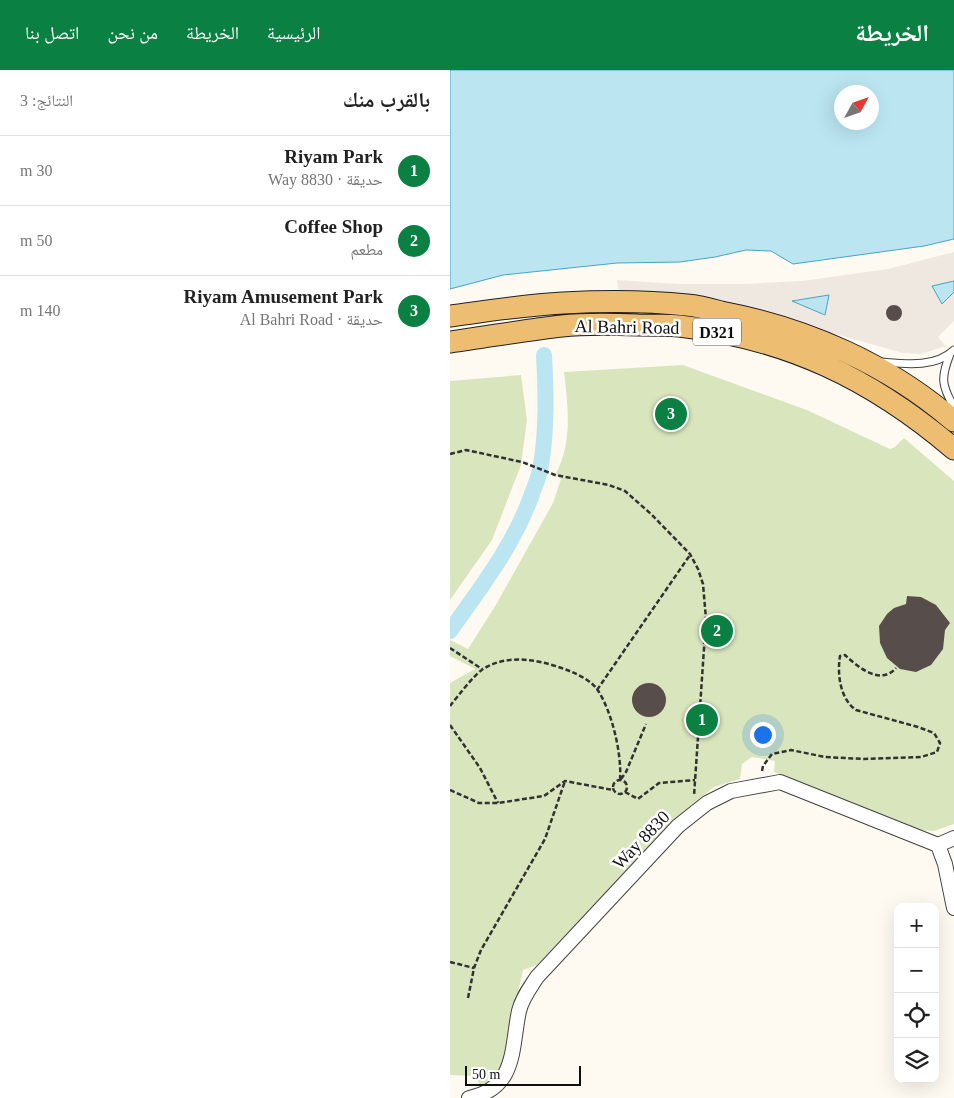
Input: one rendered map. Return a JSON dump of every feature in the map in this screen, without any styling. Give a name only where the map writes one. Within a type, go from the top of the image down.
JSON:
[{"type":"main road","name":"Al Bahri Road","points":[[450,316],[562,303],[621,302],[688,305],[739,315],[792,329],[864,360],[894,376],[937,406],[954,421]]},
{"type":"main road","name":"Al Bahri Road","points":[[450,342],[564,326],[616,324],[678,326],[736,335],[782,348],[823,363],[850,376],[924,423],[954,449]]},
{"type":"street","name":"Way 8830","points":[[469,1098],[480,1096],[495,1086],[507,1074],[516,1038],[519,1011],[525,994],[537,977],[678,826],[707,803],[731,791],[780,782],[938,844]]},
{"type":"street","points":[[954,838],[938,844],[945,864],[954,908]]},
{"type":"lane","points":[[864,360],[910,364],[934,361],[952,352]]},
{"type":"lane","points":[[952,352],[943,372],[945,393],[954,407]]},
{"type":"path","points":[[450,454],[466,450],[522,462],[555,475],[609,485],[624,491],[651,514],[690,554],[698,569],[702,584],[706,619],[693,815]]},
{"type":"path","points":[[597,690],[690,554]]},
{"type":"path","points":[[450,648],[483,670]]},
{"type":"path","points":[[759,785],[764,766],[772,754],[791,750],[825,757],[864,759],[922,757],[937,752],[940,743],[934,733],[856,710],[848,705],[838,668],[840,656],[845,655],[859,668],[876,676],[892,673],[896,668]]},
{"type":"path","points":[[450,706],[483,670],[494,664],[512,660],[546,662],[584,678],[597,690],[610,719],[621,764],[620,780]]},
{"type":"path","points":[[613,790],[615,782],[620,780],[626,772],[646,724]]},
{"type":"path","points":[[450,725],[480,768],[498,803]]},
{"type":"path","points":[[620,780],[626,785],[625,792]]},
{"type":"path","points":[[450,790],[479,803],[498,803],[544,796],[565,781],[613,790],[620,794],[625,792],[638,799],[659,783],[695,780]]},
{"type":"path","points":[[468,998],[474,968],[481,950],[544,839],[565,781]]},
{"type":"path","points":[[450,962],[474,968]]},
{"type":"green space","points":[[683,365],[807,410],[890,449],[895,447],[904,438],[954,481],[954,824],[934,831],[918,830],[774,772],[775,761],[752,757],[742,764],[740,779],[714,787],[691,805],[537,965],[523,970],[501,1070],[492,1080],[480,1086],[476,1076],[450,1075],[450,683],[475,669],[450,656],[450,640],[468,649],[497,603],[553,503],[561,479],[555,475],[565,451],[567,438],[568,411],[564,372]]},
{"type":"green space","points":[[521,375],[527,420],[521,465],[492,540],[450,600],[450,381]]},
{"type":"shaded area","points":[[954,252],[954,321],[938,337],[946,346],[921,354],[903,353],[795,321],[619,294],[617,280],[679,284],[742,284],[802,281],[888,269]]},
{"type":"water","points":[[450,70],[954,70],[954,239],[924,246],[793,264],[771,251],[746,250],[680,262],[617,263],[503,275],[450,289]]},
{"type":"water","points":[[954,281],[954,292],[942,304],[932,286]]},
{"type":"water","points":[[829,295],[825,315],[792,301]]},
{"type":"building","points":[[894,305],[902,313],[894,321],[886,313]]},
{"type":"building","points":[[907,596],[921,597],[936,605],[950,623],[945,630],[943,649],[931,665],[916,672],[900,669],[887,658],[880,643],[879,626],[887,614],[894,608],[906,604]]},
{"type":"building","points":[[649,683],[656,684],[661,688],[665,693],[665,707],[661,712],[656,716],[649,717],[642,716],[637,712],[633,707],[632,700],[633,693],[637,688],[642,684]]},
{"type":"waterway","points":[[450,631],[485,582],[516,531],[539,476],[545,424],[544,355]]},
{"type":"place","name":"Riyam Amusement Park","points":[[671,414]]},
{"type":"place","name":"Coffee Shop","points":[[717,631]]},
{"type":"place","name":"Riyam Park","points":[[702,720]]}]
